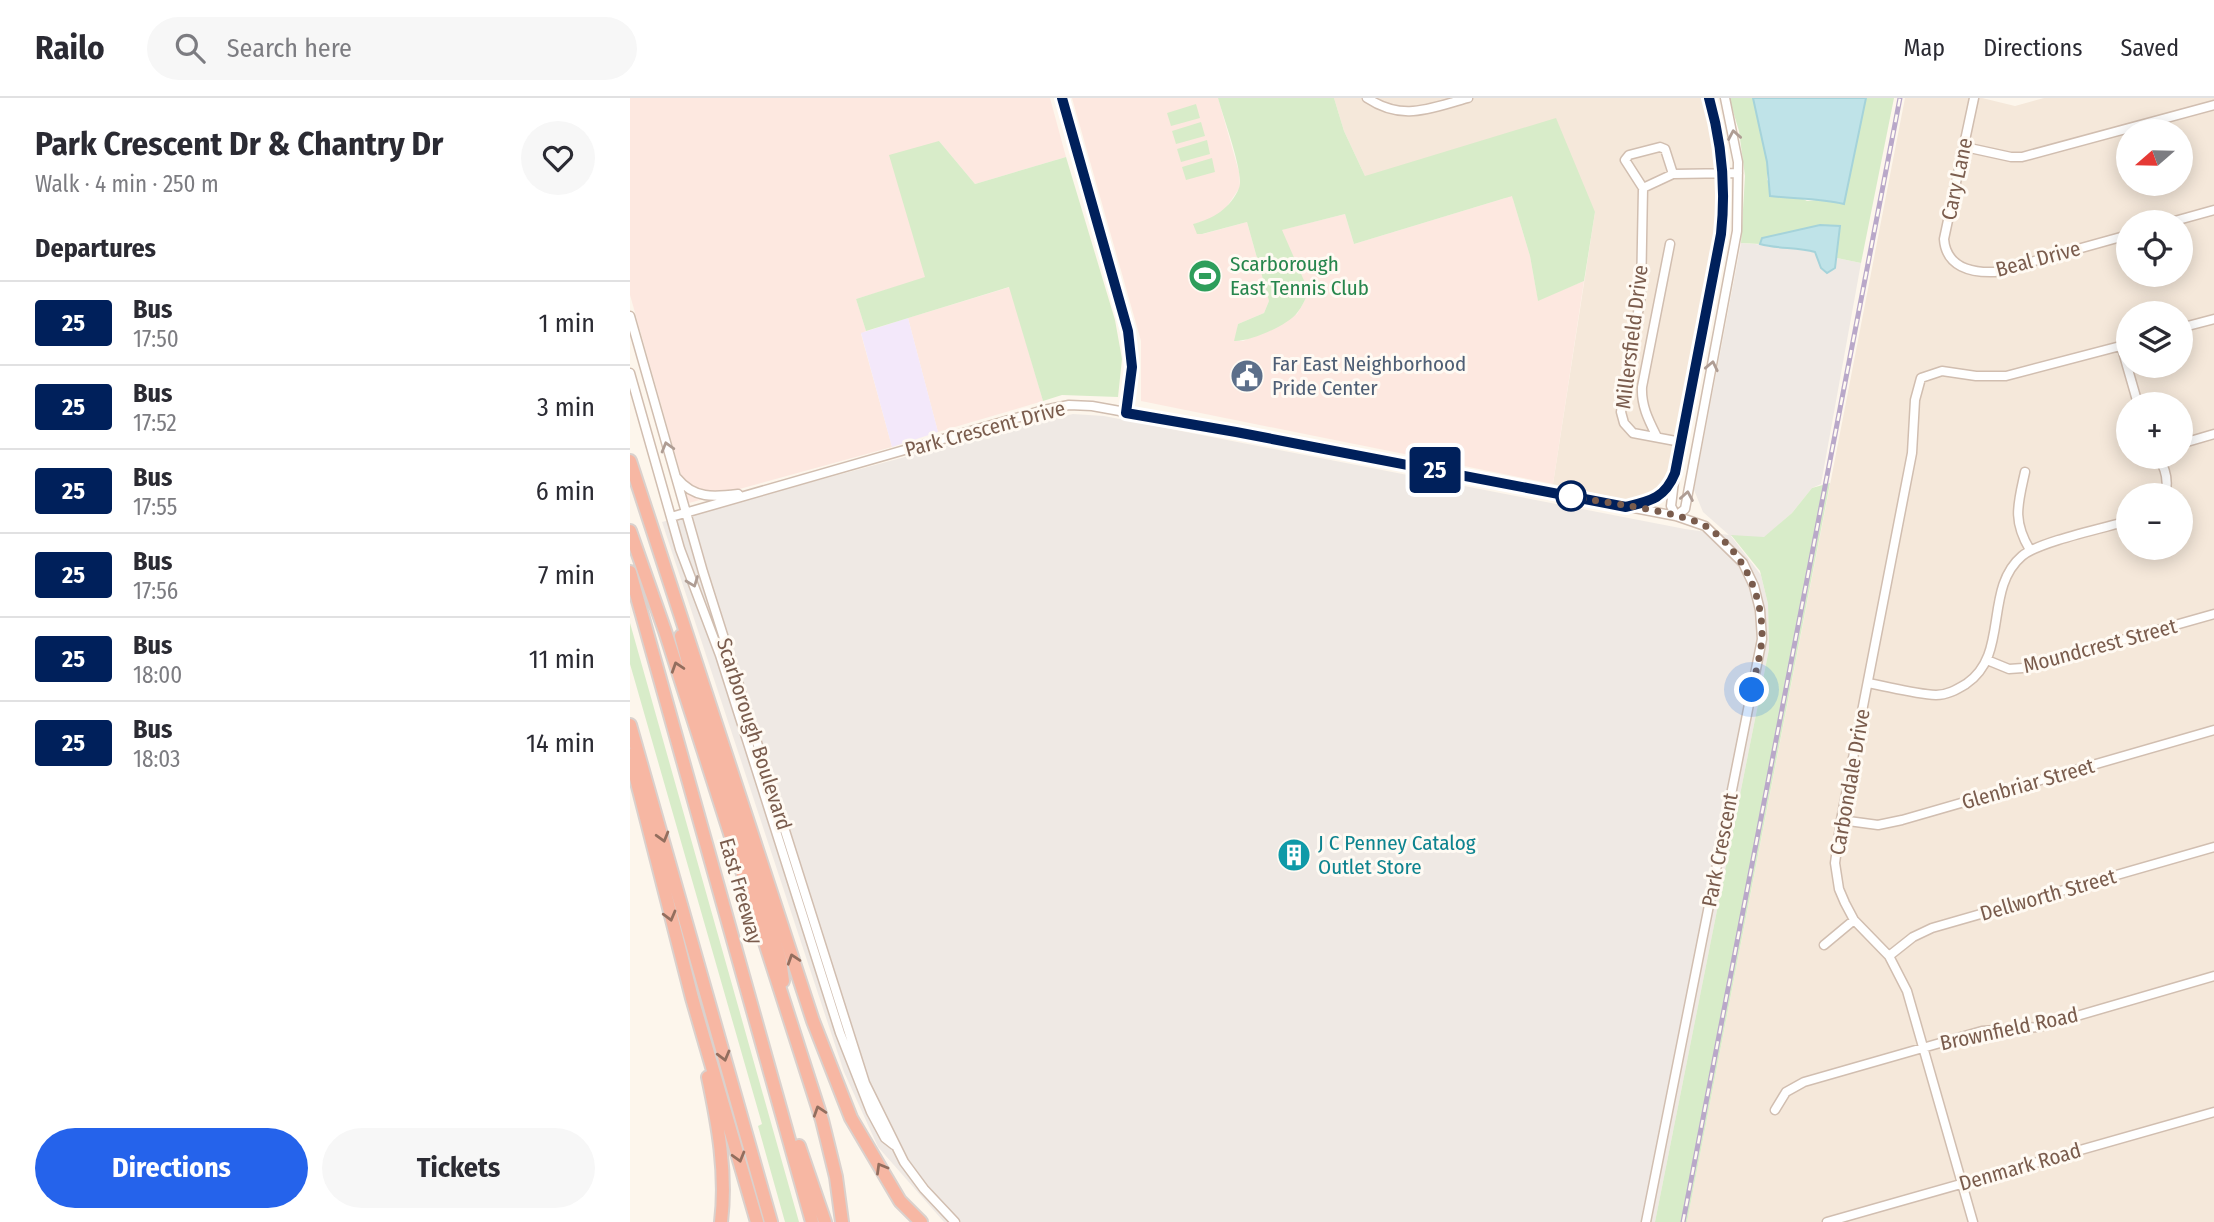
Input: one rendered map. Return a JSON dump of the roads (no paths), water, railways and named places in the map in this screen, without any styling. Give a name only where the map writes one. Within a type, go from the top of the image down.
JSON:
[{"type":"highway","points":[[630,461],[813,1021],[852,1118],[900,1200],[921,1222]]},
{"type":"highway","points":[[641,493],[703,718],[780,959],[787,1013]]},
{"type":"highway","points":[[630,531],[665,631],[822,1120],[836,1177],[842,1222]]},
{"type":"highway","name":"East Freeway","points":[[630,572],[812,1222]]},
{"type":"highway","points":[[630,725],[771,1222]]},
{"type":"highway","points":[[630,755],[692,998],[757,1222]]},
{"type":"highway","points":[[692,998],[713,1102],[722,1164],[721,1222]]},
{"type":"highway","points":[[766,1051],[825,1222]]},
{"type":"street","points":[[1062,98],[1128,331],[1132,367],[1126,413]]},
{"type":"street","points":[[1367,98],[1397,112],[1417,111],[1468,98]]},
{"type":"street","points":[[1709,98],[1716,121],[1724,206],[1721,234],[1675,473],[1671,506],[1676,516],[1685,509],[1737,231],[1738,173],[1733,129],[1725,98]]},
{"type":"street","name":"Cary Lane","points":[[1950,259],[1944,239],[1974,98]]},
{"type":"street","points":[[1965,147],[2022,157],[2214,105]]},
{"type":"street","points":[[1673,174],[1665,149],[1660,147],[1629,155],[1625,160],[1643,188],[1673,174],[1738,173]]},
{"type":"street","name":"Millersfield Drive","points":[[1643,188],[1641,295],[1621,412],[1624,423],[1633,433],[1681,442]]},
{"type":"street","points":[[2193,216],[2214,210]]},
{"type":"street","name":"Beal Drive","points":[[1950,259],[1972,271],[1995,272],[2116,237]]},
{"type":"street","points":[[1657,437],[1647,417],[1642,387],[1670,244]]},
{"type":"street","name":"Scarborough Boulevard","points":[[630,316],[685,513],[857,1059],[894,1145],[918,1182],[955,1222]]},
{"type":"street","points":[[2193,324],[2214,318]]},
{"type":"street","name":"Carbondale Drive","points":[[1973,1222],[1907,991],[1889,956],[1854,920],[1844,903],[1836,875],[1836,850],[1912,453],[1916,388],[1922,378],[1934,372],[1950,371],[1996,377],[2116,346]]},
{"type":"street","name":"Scarborough Boulevard","points":[[630,373],[680,549],[720,656],[840,1033],[871,1112],[885,1138],[894,1145]]},
{"type":"street","name":"Park Crescent Drive","points":[[671,517],[1056,407],[1085,405],[1676,516]]},
{"type":"street","points":[[2193,440],[2214,434]]},
{"type":"street","points":[[2025,472],[2017,519],[2018,527],[2030,550]]},
{"type":"street","points":[[674,473],[687,488],[707,497],[762,491]]},
{"type":"street","points":[[1626,507],[1662,494],[1669,488],[1675,473]]},
{"type":"street","name":"Park Crescent","points":[[1646,1222],[1762,639],[1760,610],[1754,586],[1743,564],[1706,526],[1676,516]]},
{"type":"street","points":[[1868,683],[1927,694],[1947,694],[1971,680],[1987,660],[2004,582],[2014,564],[2030,550],[2116,525]]},
{"type":"street","name":"Moundcrest Street","points":[[1987,660],[2010,669],[2023,668],[2214,614]]},
{"type":"street","name":"Glenbriar Street","points":[[1841,820],[1878,825],[1902,820],[2214,730]]},
{"type":"street","name":"Dellworth Street","points":[[1889,956],[1913,937],[1933,928],[2214,847]]},
{"type":"street","points":[[1824,945],[1854,920]]},
{"type":"street","name":"Brownfield Road","points":[[1775,1110],[1786,1092],[1804,1082],[1982,1031],[2039,1027],[2214,976]]},
{"type":"street","name":"Denmark Road","points":[[1826,1222],[1845,1219],[2214,1112]]},
{"type":"water","points":[[1753,98],[1866,98],[1844,204],[1770,196],[1767,162]]},
{"type":"water","points":[[1820,225],[1840,226],[1835,268],[1827,273],[1821,268],[1815,252],[1760,244],[1762,238]]},
{"type":"railway","points":[[1683,1222],[1900,98]]},
{"type":"place","name":"Scarborough East Tennis Club","points":[[1205,276]]},
{"type":"place","name":"Far East Neighborhood Pride Center","points":[[1247,376]]},
{"type":"place","name":"J C Penney Catalog Outlet Store","points":[[1294,855]]}]
